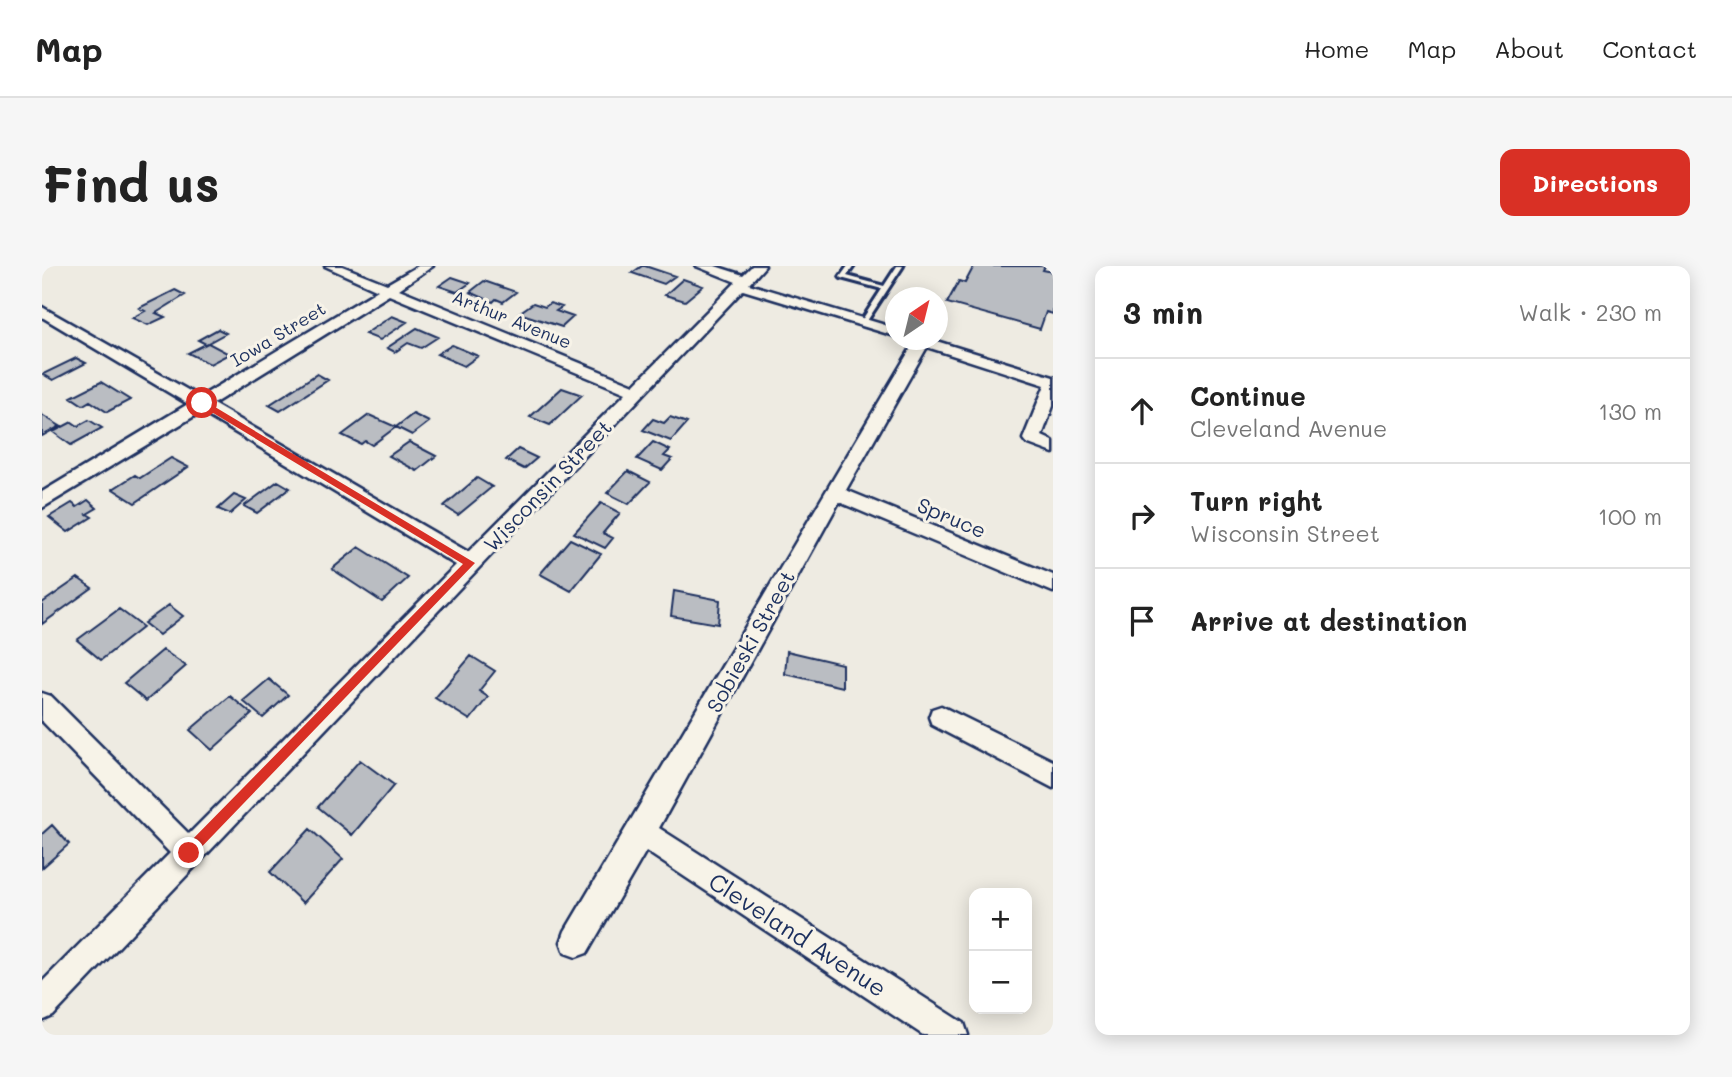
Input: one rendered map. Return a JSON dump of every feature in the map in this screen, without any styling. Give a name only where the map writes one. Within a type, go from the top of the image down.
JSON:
[{"type":"street","name":"Arthur Avenue","points":[[331,266],[638,392]]},
{"type":"street","name":"Iowa Street","points":[[42,501],[427,266]]},
{"type":"street","points":[[702,266],[748,277],[885,329]]},
{"type":"street","name":"Wisconsin Street","points":[[42,1005],[748,277]]},
{"type":"street","points":[[42,311],[470,563]]},
{"type":"street","points":[[948,349],[1053,384],[1032,439],[1053,447]]},
{"type":"street","name":"Sobieski Street","points":[[576,942],[643,833],[915,350]]},
{"type":"street","name":"Spruce","points":[[834,492],[1053,584]]},
{"type":"street","points":[[42,704],[189,853]]},
{"type":"street","points":[[941,717],[1053,775]]},
{"type":"street","name":"Cleveland Avenue","points":[[643,833],[952,1035]]},
{"type":"lane","points":[[852,266],[843,277],[884,288]]},
{"type":"lane","points":[[863,323],[900,266]]},
{"type":"building","points":[[642,266],[675,276],[664,284],[632,273]]},
{"type":"building","points":[[974,266],[1045,266],[1043,270],[1053,272],[1053,314],[1046,312],[1040,329],[948,303],[959,281],[965,283]]},
{"type":"building","points":[[452,277],[470,283],[457,292],[439,286]]},
{"type":"building","points":[[683,279],[703,286],[685,301],[665,295]]},
{"type":"building","points":[[484,281],[516,292],[503,302],[496,299],[493,302],[470,292]]},
{"type":"building","points":[[175,290],[185,295],[156,313],[165,317],[148,325],[132,318],[145,311],[139,308]]},
{"type":"building","points":[[533,303],[545,307],[550,303],[562,307],[556,311],[573,317],[562,327],[519,313]]},
{"type":"building","points":[[392,316],[407,322],[380,340],[365,334]]},
{"type":"building","points":[[417,328],[438,337],[421,348],[408,343],[395,352],[387,348]]},
{"type":"building","points":[[218,329],[226,333],[208,343],[229,354],[210,364],[188,353],[206,344],[198,340]]},
{"type":"building","points":[[452,345],[478,356],[464,366],[437,354]]},
{"type":"building","points":[[76,358],[86,363],[53,380],[43,374]]},
{"type":"building","points":[[317,374],[328,380],[280,411],[269,405]]},
{"type":"building","points":[[101,382],[130,400],[107,412],[90,401],[83,405],[71,397]]},
{"type":"building","points":[[562,388],[582,395],[550,425],[530,417]]},
{"type":"building","points":[[413,414],[429,422],[412,435],[396,427]]},
{"type":"building","points":[[42,415],[60,426],[42,436]]},
{"type":"building","points":[[369,415],[396,427],[372,445],[365,441],[361,444],[342,435]]},
{"type":"building","points":[[670,417],[687,423],[671,441],[643,430],[653,419],[664,423]]},
{"type":"building","points":[[89,420],[102,428],[71,445],[53,432],[72,422],[78,426]]},
{"type":"building","points":[[409,442],[436,456],[417,471],[389,456]]},
{"type":"building","points":[[653,442],[670,450],[664,456],[672,459],[662,470],[637,459]]},
{"type":"building","points":[[518,449],[537,458],[524,469],[506,460]]},
{"type":"building","points":[[171,458],[188,467],[135,503],[113,489],[135,475],[140,478]]},
{"type":"building","points":[[628,471],[650,482],[629,504],[607,493]]},
{"type":"building","points":[[477,478],[492,487],[458,515],[444,506]]},
{"type":"building","points":[[278,481],[290,488],[257,513],[244,506]]},
{"type":"building","points":[[234,495],[246,500],[230,514],[218,509]]},
{"type":"building","points":[[88,500],[97,508],[87,514],[92,517],[68,532],[49,517],[72,503],[77,507]]},
{"type":"building","points":[[601,503],[620,513],[603,533],[613,538],[605,548],[574,533]]},
{"type":"building","points":[[570,539],[601,554],[571,591],[540,574]]},
{"type":"building","points":[[359,547],[408,578],[382,602],[332,569]]},
{"type":"building","points":[[78,578],[92,588],[42,624],[42,603]]},
{"type":"building","points":[[674,591],[720,600],[718,624],[671,616]]},
{"type":"building","points":[[169,605],[183,616],[159,635],[144,623]]},
{"type":"building","points":[[119,609],[143,627],[101,660],[77,640]]},
{"type":"building","points":[[163,650],[186,666],[146,701],[124,683]]},
{"type":"building","points":[[787,651],[842,664],[842,687],[785,674]]},
{"type":"building","points":[[471,656],[495,671],[479,691],[488,697],[470,720],[435,698]]},
{"type":"building","points":[[269,679],[288,695],[263,718],[243,701]]},
{"type":"building","points":[[230,696],[252,714],[212,750],[190,730]]},
{"type":"building","points":[[360,760],[394,785],[352,835],[318,807]]},
{"type":"building","points":[[52,825],[69,844],[42,868],[42,834]]},
{"type":"building","points":[[310,829],[343,859],[303,903],[270,872]]},
{"type":"route","points":[[189,853],[470,563],[202,403]]}]
